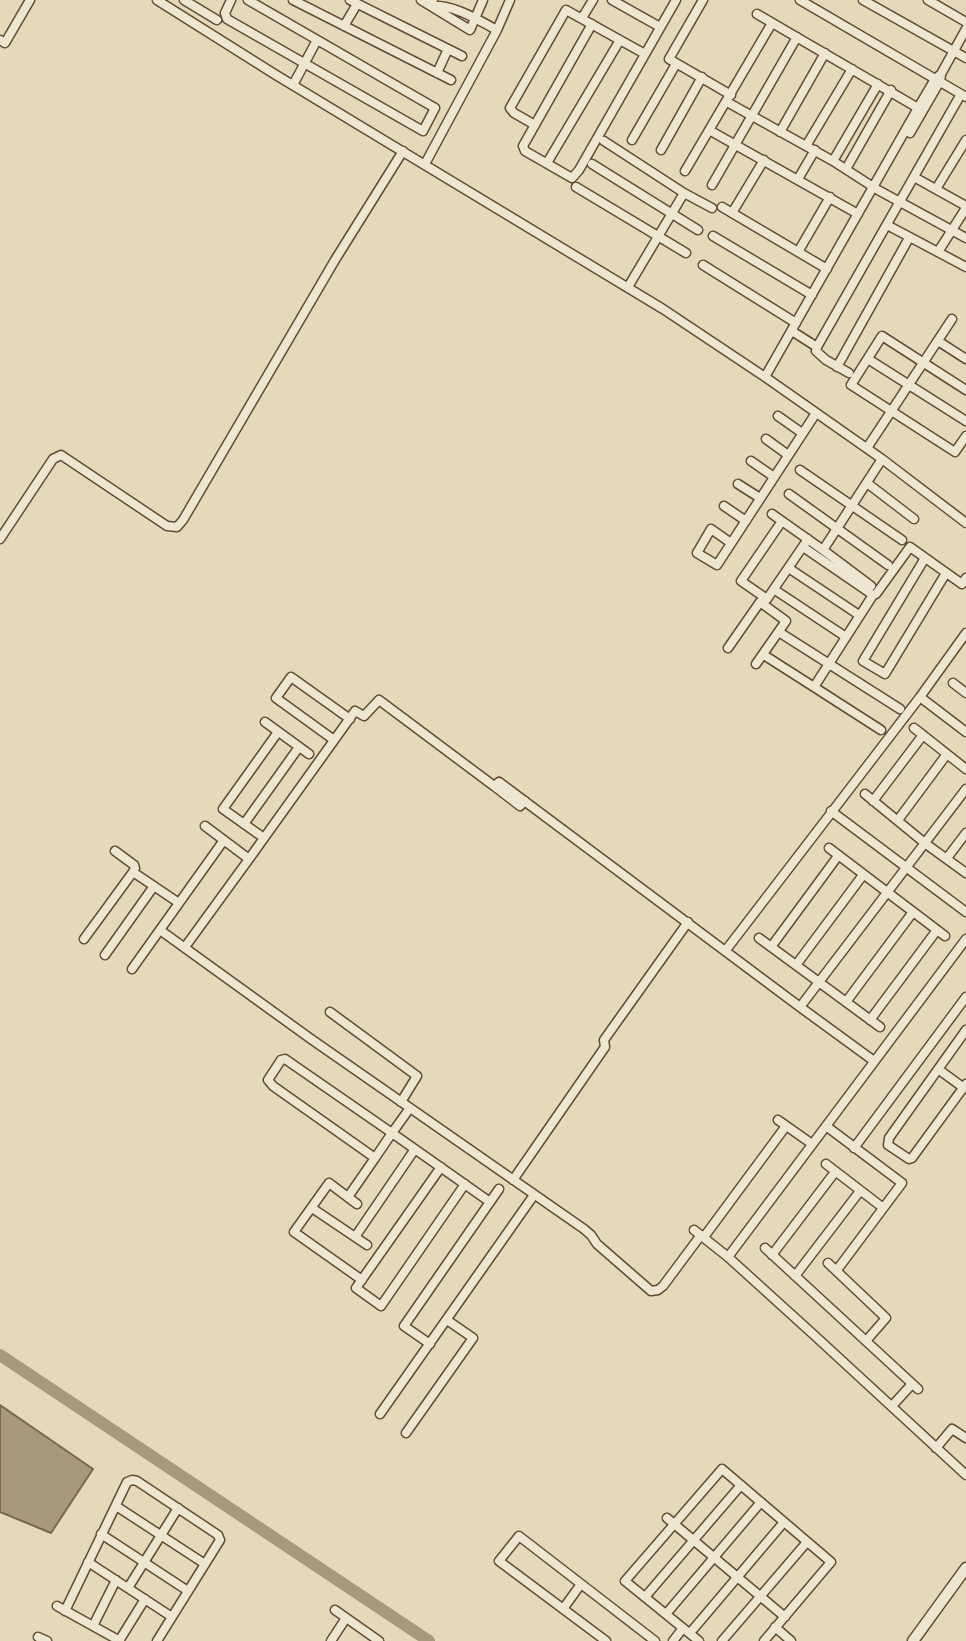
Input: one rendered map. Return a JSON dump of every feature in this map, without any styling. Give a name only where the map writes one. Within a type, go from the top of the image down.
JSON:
[{"type":"street","points":[[0,40],[5,43],[30,0]]},
{"type":"street","points":[[157,0],[628,287],[867,448],[966,523]]},
{"type":"street","points":[[184,0],[199,4],[217,20]]},
{"type":"street","points":[[231,0],[225,13],[227,19],[423,131],[435,108],[248,0]]},
{"type":"street","points":[[293,0],[451,80]]},
{"type":"street","points":[[421,0],[432,3],[438,12],[470,30],[483,0]]},
{"type":"street","points":[[425,164],[510,0]]},
{"type":"street","points":[[582,18],[593,0]]},
{"type":"street","points":[[612,0],[660,27]]},
{"type":"street","points":[[703,0],[669,59],[702,77],[751,116],[966,238]]},
{"type":"street","points":[[863,0],[966,58]]},
{"type":"street","points":[[928,0],[966,22]]},
{"type":"street","points":[[592,24],[523,148],[572,178],[674,1]]},
{"type":"street","points":[[805,1],[964,95],[817,347],[817,353],[849,373]]},
{"type":"street","points":[[344,26],[354,2],[462,56]]},
{"type":"street","points":[[190,19],[199,4]]},
{"type":"street","points":[[535,125],[510,108],[566,10],[645,54]]},
{"type":"street","points":[[757,14],[918,108]]},
{"type":"street","points":[[475,18],[497,30]]},
{"type":"street","points":[[685,171],[772,23]]},
{"type":"street","points":[[766,378],[795,333],[966,29]]},
{"type":"street","points":[[712,185],[797,37]]},
{"type":"street","points":[[293,85],[317,40]]},
{"type":"street","points":[[547,163],[620,40]]},
{"type":"street","points":[[437,73],[448,49]]},
{"type":"street","points":[[780,132],[825,53]]},
{"type":"street","points":[[632,140],[676,64]]},
{"type":"street","points":[[798,179],[810,148],[852,69]]},
{"type":"street","points":[[661,150],[702,77]]},
{"type":"street","points":[[778,358],[858,214],[876,189],[918,108],[939,78]]},
{"type":"street","points":[[833,161],[878,84]]},
{"type":"street","points":[[846,169],[891,90]]},
{"type":"street","points":[[709,130],[858,214]]},
{"type":"street","points":[[936,189],[966,140]]},
{"type":"street","points":[[604,141],[712,208]]},
{"type":"street","points":[[0,539],[53,459],[61,455],[167,526],[177,527],[327,272],[403,151]]},
{"type":"street","points":[[732,213],[764,160]]},
{"type":"street","points":[[592,164],[698,230]]},
{"type":"street","points":[[914,177],[964,206]]},
{"type":"street","points":[[576,187],[686,253]]},
{"type":"street","points":[[628,287],[684,193]]},
{"type":"street","points":[[938,252],[964,206],[966,193]]},
{"type":"street","points":[[798,252],[830,197]]},
{"type":"street","points":[[722,207],[827,269]]},
{"type":"street","points":[[887,225],[966,267]]},
{"type":"street","points":[[713,236],[812,295]]},
{"type":"street","points":[[837,367],[909,238]]},
{"type":"street","points":[[703,265],[796,323]]},
{"type":"street","points":[[867,448],[952,319]]},
{"type":"street","points":[[795,333],[817,347]]},
{"type":"street","points":[[966,390],[882,336],[851,385],[955,452],[966,436]]},
{"type":"street","points":[[938,341],[966,359]]},
{"type":"street","points":[[868,359],[966,421]]},
{"type":"street","points":[[731,543],[711,529],[697,553],[717,565],[816,413]]},
{"type":"street","points":[[778,416],[802,433]]},
{"type":"street","points":[[766,439],[788,455]]},
{"type":"street","points":[[823,550],[882,459]]},
{"type":"street","points":[[751,461],[774,477]]},
{"type":"street","points":[[800,470],[902,540]]},
{"type":"street","points":[[867,483],[914,519]]},
{"type":"street","points":[[738,484],[760,498]]},
{"type":"street","points":[[789,494],[888,565]]},
{"type":"street","points":[[724,506],[746,521]]},
{"type":"street","points":[[772,514],[807,544],[872,590]]},
{"type":"street","points":[[756,664],[786,621],[741,581],[782,521]]},
{"type":"street","points":[[807,544],[823,550],[876,594],[910,547],[962,584],[966,578]]},
{"type":"street","points":[[728,648],[807,544]]},
{"type":"street","points":[[925,558],[863,661],[885,674],[946,573]]},
{"type":"street","points":[[793,571],[859,615]]},
{"type":"street","points":[[814,687],[872,590]]},
{"type":"street","points":[[778,592],[846,637]]},
{"type":"street","points":[[726,950],[966,633]]},
{"type":"street","points":[[782,634],[900,709]]},
{"type":"street","points":[[767,657],[881,730]]},
{"type":"street","points":[[334,740],[276,698],[291,677],[350,719]]},
{"type":"street","points":[[953,683],[965,690]]},
{"type":"street","points":[[920,697],[966,732]]},
{"type":"street","points":[[185,947],[355,711],[364,716],[379,700],[494,786],[499,782],[874,1061]]},
{"type":"street","points":[[265,722],[309,754]]},
{"type":"street","points":[[914,728],[966,769]]},
{"type":"street","points":[[264,838],[223,809],[278,732]]},
{"type":"street","points":[[873,801],[923,735]]},
{"type":"street","points":[[244,824],[299,747]]},
{"type":"street","points":[[898,820],[947,754]]},
{"type":"street","points":[[800,1007],[966,789]]},
{"type":"street","points":[[865,794],[966,873]]},
{"type":"street","points":[[831,811],[966,912]]},
{"type":"street","points":[[205,826],[249,859]]},
{"type":"street","points":[[947,858],[966,833]]},
{"type":"street","points":[[132,969],[224,840]]},
{"type":"street","points":[[829,848],[945,936]]},
{"type":"street","points":[[84,939],[135,868],[115,851]]},
{"type":"street","points":[[771,947],[838,856]]},
{"type":"street","points":[[133,872],[179,903]]},
{"type":"street","points":[[796,965],[863,875]]},
{"type":"street","points":[[105,955],[154,886]]},
{"type":"street","points":[[846,1002],[913,912]]},
{"type":"street","points":[[513,1180],[605,1047],[604,1040],[688,922]]},
{"type":"street","points":[[160,930],[591,1235],[597,1244],[651,1291],[663,1286],[782,1123],[812,1144]]},
{"type":"street","points":[[870,1020],[937,930]]},
{"type":"street","points":[[759,938],[880,1027]]},
{"type":"street","points":[[728,1257],[966,939]]},
{"type":"street","points":[[854,1148],[966,997]]},
{"type":"street","points":[[330,1012],[417,1076],[401,1102]]},
{"type":"street","points":[[938,1069],[965,1086],[909,1159],[888,1145],[889,1138],[938,1069],[966,1030]]},
{"type":"street","points":[[375,1158],[269,1083],[269,1077],[280,1061],[285,1059],[490,1202]]},
{"type":"street","points":[[348,1197],[410,1108]]},
{"type":"street","points":[[826,1126],[905,1185],[882,1207],[837,1270]]},
{"type":"street","points":[[355,1237],[415,1149]]},
{"type":"street","points":[[826,1164],[882,1207]]},
{"type":"street","points":[[441,1167],[356,1288],[381,1306],[465,1184]]},
{"type":"street","points":[[835,1172],[768,1251],[915,1386],[892,1406]]},
{"type":"street","points":[[357,1204],[329,1183],[294,1232],[362,1280]]},
{"type":"street","points":[[430,1344],[404,1326],[499,1189]]},
{"type":"street","points":[[795,1276],[860,1191]]},
{"type":"street","points":[[380,1414],[534,1195]]},
{"type":"street","points":[[312,1208],[367,1245]]},
{"type":"street","points":[[700,1234],[966,1475]]},
{"type":"street","points":[[828,1263],[886,1318],[866,1341]]},
{"type":"street","points":[[406,1433],[473,1338],[447,1320]]},
{"type":"street","points":[[936,1448],[952,1429],[966,1438]]},
{"type":"street","points":[[699,1641],[625,1581],[670,1521],[722,1469],[831,1562],[764,1641]]},
{"type":"street","points":[[145,1599],[119,1641],[106,1638],[93,1626],[61,1608],[88,1562],[127,1482],[132,1480],[220,1538],[157,1641]]},
{"type":"street","points":[[645,1597],[741,1485]]},
{"type":"street","points":[[666,1614],[761,1502]]},
{"type":"street","points":[[116,1506],[205,1564]]},
{"type":"street","points":[[128,1588],[178,1508]]},
{"type":"street","points":[[670,1521],[785,1617]]},
{"type":"street","points":[[673,1641],[737,1577],[784,1522]]},
{"type":"street","points":[[101,1534],[188,1591]]},
{"type":"street","points":[[606,1641],[499,1561],[519,1536],[655,1641]]},
{"type":"street","points":[[722,1641],[807,1542]]},
{"type":"street","points":[[88,1562],[172,1617]]},
{"type":"street","points":[[913,1641],[966,1568]]},
{"type":"street","points":[[93,1626],[116,1580]]},
{"type":"street","points":[[563,1609],[581,1584]]},
{"type":"street","points":[[335,1610],[372,1639]]},
{"type":"street","points":[[331,1641],[346,1618]]},
{"type":"street","points":[[775,1627],[791,1641]]},
{"type":"shaded area","points":[[0,1405],[93,1469],[51,1533],[0,1512]]},
{"type":"waterway","points":[[0,1355],[429,1641]]}]
